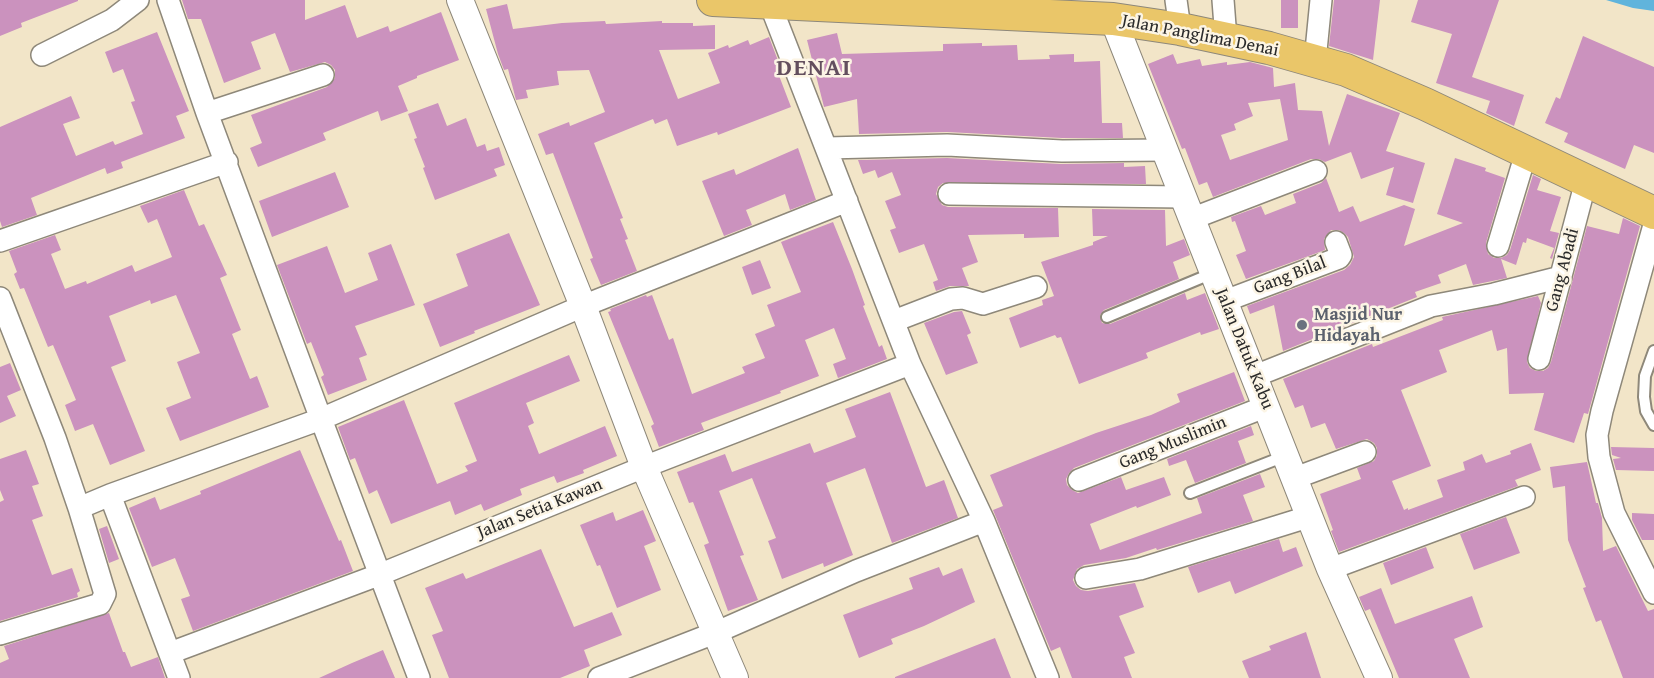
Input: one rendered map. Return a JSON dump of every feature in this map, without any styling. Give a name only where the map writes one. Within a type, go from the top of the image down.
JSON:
[{"type":"main road","name":"Jalan Panglima Denai","points":[[713,0],[770,4],[892,4],[1113,19],[1178,14],[1226,39],[1269,48],[1347,70],[1425,104],[1654,213]]},
{"type":"street","points":[[42,55],[112,20],[138,0]]},
{"type":"street","points":[[168,0],[207,113],[419,678]]},
{"type":"street","points":[[460,0],[583,306],[644,467],[735,678]]},
{"type":"street","points":[[1223,0],[1226,39]]},
{"type":"street","points":[[1315,61],[1321,0]]},
{"type":"street","points":[[770,4],[910,364],[984,521],[1048,678]]},
{"type":"street","name":"Jalan Datuk Kabu","points":[[1113,19],[1330,569],[1379,678]]},
{"type":"street","points":[[207,113],[323,75]]},
{"type":"street","points":[[827,148],[947,145],[1062,151],[1164,150]]},
{"type":"street","points":[[1498,246],[1527,153]]},
{"type":"street","points":[[0,241],[226,162]]},
{"type":"street","points":[[949,194],[1187,208],[1316,171]]},
{"type":"street","name":"Gang Abadi","points":[[1539,359],[1586,181]]},
{"type":"street","points":[[79,508],[321,419],[583,306],[847,201]]},
{"type":"street","points":[[1654,225],[1597,435],[1599,457],[1614,513],[1654,593]]},
{"type":"street","name":"Gang Bilal","points":[[1225,301],[1339,258],[1341,255],[1336,242]]},
{"type":"street","points":[[1255,376],[1431,306],[1494,294],[1561,277]]},
{"type":"street","points":[[894,321],[951,299],[963,298],[983,304],[1036,287]]},
{"type":"street","points":[[0,298],[6,330],[55,438],[105,594],[100,604],[0,634]]},
{"type":"street","name":"Jalan Setia Kawan","points":[[170,653],[381,574],[644,467],[910,364]]},
{"type":"street","name":"Gang Muslimin","points":[[1079,480],[1267,406]]},
{"type":"street","points":[[1291,467],[1365,452]]},
{"type":"street","points":[[110,495],[179,678]]},
{"type":"street","points":[[1330,569],[1524,496]]},
{"type":"street","points":[[1086,578],[1140,569],[1311,516]]},
{"type":"street","points":[[600,678],[717,632],[856,571],[984,521]]},
{"type":"lane","points":[[1107,317],[1213,273]]},
{"type":"lane","points":[[1654,351],[1645,375],[1644,397],[1646,411],[1654,425]]},
{"type":"lane","points":[[1190,493],[1291,467]]},
{"type":"water","points":[[1606,0],[1654,0],[1654,11],[1633,8]]},
{"type":"building","points":[[0,0],[78,1],[21,23],[22,27],[0,36]]},
{"type":"building","points":[[182,0],[305,0],[305,20],[345,5],[357,38],[388,26],[390,32],[441,12],[459,60],[398,86],[408,111],[381,121],[378,111],[323,133],[326,140],[258,167],[250,148],[262,143],[251,115],[327,87],[335,78],[335,70],[325,62],[290,72],[275,33],[251,42],[261,69],[224,83],[201,19],[188,19]]},
{"type":"building","points":[[1281,0],[1298,0],[1298,28],[1281,28]]},
{"type":"building","points":[[1334,0],[1380,0],[1373,60],[1329,46]]},
{"type":"building","points":[[1418,0],[1499,0],[1472,77],[1524,95],[1514,126],[1486,113],[1490,101],[1436,83],[1452,34],[1411,22]]},
{"type":"building","points":[[507,4],[513,29],[605,21],[606,24],[662,21],[662,23],[693,23],[693,26],[715,25],[715,49],[659,50],[678,99],[720,83],[708,53],[748,40],[750,45],[769,37],[782,71],[778,73],[791,107],[718,135],[717,132],[677,146],[667,119],[655,124],[653,119],[594,143],[623,218],[620,219],[628,239],[625,240],[637,271],[601,285],[553,153],[546,155],[538,134],[569,122],[570,126],[605,112],[589,70],[557,71],[559,85],[526,90],[528,98],[516,100],[508,69],[504,70],[498,54],[486,9]]},
{"type":"building","points":[[157,32],[189,111],[176,116],[185,138],[121,162],[123,168],[107,174],[105,168],[31,198],[37,215],[2,227],[0,221],[0,127],[71,96],[80,118],[63,124],[76,156],[113,141],[115,145],[143,134],[131,102],[135,101],[123,69],[113,73],[105,52]]},
{"type":"building","points":[[837,33],[842,54],[943,51],[943,44],[982,43],[982,46],[1017,45],[1018,60],[1050,59],[1049,55],[1074,54],[1074,62],[1100,61],[1102,123],[1122,123],[1123,138],[1062,138],[947,132],[859,134],[857,99],[824,107],[807,40]]},
{"type":"building","points":[[1583,36],[1654,67],[1654,153],[1634,145],[1625,169],[1564,142],[1568,133],[1545,123],[1556,97],[1560,99]]},
{"type":"building","points":[[1173,54],[1177,64],[1200,59],[1202,66],[1227,62],[1227,65],[1250,62],[1273,68],[1274,87],[1295,83],[1298,110],[1322,111],[1329,146],[1347,94],[1400,113],[1386,151],[1425,163],[1413,203],[1386,195],[1394,167],[1361,179],[1351,152],[1325,162],[1311,159],[1213,197],[1207,182],[1199,185],[1148,64]],"holes":[[[1280,99],[1288,140],[1230,160],[1221,135],[1236,130],[1234,124],[1253,116],[1248,103]]]},
{"type":"building","points":[[438,103],[447,126],[466,118],[477,147],[485,144],[487,151],[499,147],[505,165],[494,169],[497,176],[435,200],[423,168],[425,167],[414,139],[417,138],[408,114]]},
{"type":"building","points":[[798,148],[816,200],[790,210],[785,194],[746,210],[752,225],[724,236],[702,181],[734,169],[736,175]]},
{"type":"building","points":[[947,158],[1061,164],[1124,163],[1124,167],[1145,166],[1146,184],[943,183],[938,187],[936,194],[942,205],[948,207],[1058,208],[1059,237],[1024,238],[1024,234],[968,235],[978,262],[962,268],[969,286],[950,286],[936,291],[933,282],[938,280],[924,244],[899,253],[890,230],[896,228],[885,201],[901,195],[892,172],[878,178],[875,170],[863,174],[858,160]]},
{"type":"building","points":[[1455,158],[1486,168],[1485,171],[1505,178],[1486,243],[1488,254],[1494,258],[1507,255],[1510,250],[1533,175],[1541,179],[1537,190],[1561,197],[1550,231],[1559,233],[1552,259],[1550,258],[1554,248],[1527,238],[1526,243],[1523,242],[1516,265],[1501,259],[1507,278],[1473,285],[1466,264],[1438,275],[1441,283],[1415,292],[1417,297],[1283,351],[1274,305],[1250,314],[1247,306],[1344,270],[1354,257],[1348,237],[1339,230],[1331,230],[1324,239],[1325,250],[1246,279],[1236,255],[1246,251],[1235,221],[1232,222],[1231,217],[1261,206],[1265,215],[1296,203],[1293,194],[1321,183],[1326,178],[1339,212],[1353,206],[1360,222],[1404,205],[1415,209],[1404,246],[1463,223],[1437,214]]},
{"type":"building","points":[[335,172],[349,207],[272,237],[259,201]]},
{"type":"building","points":[[184,190],[199,226],[204,224],[227,275],[220,278],[241,330],[232,334],[250,379],[257,376],[269,407],[180,441],[166,408],[191,398],[177,362],[200,353],[176,295],[151,304],[150,300],[109,316],[126,361],[111,367],[145,451],[110,465],[93,424],[75,431],[65,405],[76,400],[53,345],[48,347],[24,288],[20,289],[14,274],[17,272],[9,251],[55,235],[61,250],[51,254],[65,289],[86,281],[87,284],[132,265],[135,272],[172,257],[157,219],[148,223],[140,206]]},
{"type":"building","points":[[1092,209],[1165,210],[1166,246],[1184,239],[1190,255],[1173,262],[1179,279],[1104,310],[1100,315],[1102,323],[1110,324],[1185,293],[1187,300],[1205,293],[1219,329],[1201,335],[1200,332],[1146,353],[1148,358],[1079,384],[1061,337],[1057,338],[1055,335],[1020,348],[1009,318],[1043,305],[1042,300],[1054,296],[1041,262],[1093,245],[1093,242],[1108,236],[1093,236]]},
{"type":"building","points":[[1623,218],[1640,226],[1588,414],[1584,413],[1574,443],[1534,430],[1544,393],[1509,394],[1507,348],[1497,351],[1492,330],[1439,350],[1447,372],[1401,390],[1431,466],[1392,481],[1404,510],[1443,497],[1437,480],[1465,470],[1463,462],[1482,454],[1486,463],[1511,454],[1510,451],[1531,443],[1541,470],[1515,480],[1518,486],[1339,552],[1320,494],[1361,479],[1357,468],[1374,461],[1377,448],[1367,439],[1336,449],[1325,423],[1311,428],[1303,405],[1295,408],[1283,379],[1372,344],[1373,347],[1443,320],[1442,317],[1538,296],[1541,303],[1527,362],[1530,368],[1543,371],[1551,362],[1587,226],[1619,234]]},
{"type":"building","points":[[833,222],[879,347],[882,345],[887,359],[838,378],[833,364],[846,359],[834,328],[805,340],[819,376],[701,423],[704,430],[659,447],[651,426],[654,424],[608,312],[611,311],[610,309],[646,295],[647,297],[652,295],[669,340],[673,338],[692,394],[745,373],[742,367],[765,358],[755,334],[775,326],[767,305],[801,292],[781,242]]},
{"type":"building","points":[[509,233],[540,305],[440,347],[423,304],[468,286],[456,254]]},
{"type":"building","points":[[391,244],[415,305],[355,326],[367,355],[359,358],[367,380],[328,395],[321,377],[324,375],[311,342],[307,344],[277,265],[327,246],[345,293],[378,280],[368,253]]},
{"type":"building","points":[[760,260],[771,288],[752,295],[742,267]]},
{"type":"building","points":[[962,311],[971,333],[967,335],[978,363],[946,375],[924,323]]},
{"type":"building","points":[[569,355],[580,381],[526,403],[534,423],[528,426],[539,454],[605,426],[617,456],[583,470],[584,473],[557,483],[554,476],[520,489],[522,495],[484,511],[481,504],[455,515],[450,501],[391,524],[377,490],[369,494],[355,458],[350,460],[338,427],[404,400],[437,484],[468,471],[465,466],[477,461],[454,403]]},
{"type":"building","points":[[10,363],[21,390],[7,396],[16,416],[0,423],[0,367]]},
{"type":"building","points":[[1234,372],[1245,401],[1074,468],[1069,473],[1066,479],[1067,485],[1078,493],[1121,477],[1126,490],[1164,477],[1171,495],[1090,524],[1100,550],[1202,513],[1197,498],[1260,474],[1265,487],[1243,495],[1253,521],[1157,550],[1156,548],[1126,558],[1084,565],[1077,569],[1073,580],[1081,590],[1088,591],[1135,583],[1144,607],[1119,616],[1135,653],[1124,657],[1132,678],[1072,678],[1060,647],[1051,651],[993,510],[1003,506],[990,475],[1096,433],[1151,415],[1180,402],[1177,394]]},
{"type":"building","points":[[890,392],[926,487],[944,480],[958,518],[892,543],[865,468],[826,483],[853,555],[824,567],[823,563],[782,579],[768,541],[776,538],[752,478],[719,491],[744,555],[740,556],[758,600],[728,611],[704,545],[709,543],[693,502],[689,503],[677,472],[725,454],[732,472],[810,443],[814,453],[856,437],[845,409]]},
{"type":"building","points":[[1251,426],[1254,435],[1238,441],[1246,463],[1195,483],[1186,460],[1169,466],[1167,459]]},
{"type":"building","points":[[1611,447],[1654,448],[1654,471],[1616,470],[1613,459],[1621,458],[1612,455]]},
{"type":"building","points":[[26,450],[39,484],[32,486],[43,516],[32,520],[52,575],[72,568],[80,591],[77,593],[78,597],[0,621],[0,502],[4,500],[0,490],[0,459]]},
{"type":"building","points":[[300,450],[353,571],[193,631],[181,599],[190,596],[175,558],[152,567],[129,508],[155,497],[160,510]]},
{"type":"building","points":[[1587,462],[1596,503],[1598,503],[1602,518],[1603,551],[1616,546],[1648,611],[1654,609],[1654,678],[1623,678],[1601,620],[1596,622],[1583,588],[1586,587],[1568,540],[1565,486],[1553,488],[1550,467]]},
{"type":"building","points":[[643,510],[656,541],[644,546],[661,590],[617,608],[600,565],[597,566],[580,525],[613,512],[616,521]]},
{"type":"building","points":[[1632,513],[1654,514],[1654,540],[1642,540],[1632,520]]},
{"type":"building","points":[[1506,517],[1520,553],[1474,570],[1460,534]]},
{"type":"building","points":[[107,526],[119,559],[109,563],[99,529]]},
{"type":"building","points":[[1279,539],[1283,552],[1296,547],[1303,566],[1235,594],[1230,581],[1198,593],[1188,567]]},
{"type":"building","points":[[1426,547],[1434,568],[1391,585],[1383,563]]},
{"type":"building","points":[[541,549],[574,627],[612,612],[622,635],[584,650],[590,666],[560,678],[449,678],[432,635],[443,631],[425,588],[463,573],[466,579]]},
{"type":"building","points":[[939,567],[943,576],[962,568],[975,602],[891,639],[893,644],[859,658],[843,615],[913,589],[909,578]]},
{"type":"building","points":[[1381,588],[1395,624],[1472,596],[1483,627],[1454,639],[1470,678],[1399,678],[1370,609],[1365,611],[1359,597]]},
{"type":"building","points":[[109,613],[131,667],[158,657],[165,678],[0,678],[0,663],[9,659],[4,646]]},
{"type":"building","points":[[1306,632],[1321,678],[1249,678],[1242,661],[1271,650],[1269,646]]},
{"type":"building","points":[[995,638],[1011,678],[895,678],[895,677]]},
{"type":"building","points":[[383,650],[395,678],[319,678],[352,663]]},
{"type":"place","name":"Masjid Nur Hidayah","points":[[1302,325]]},
{"type":"district","name":"DENAI","points":[[814,69]]}]
